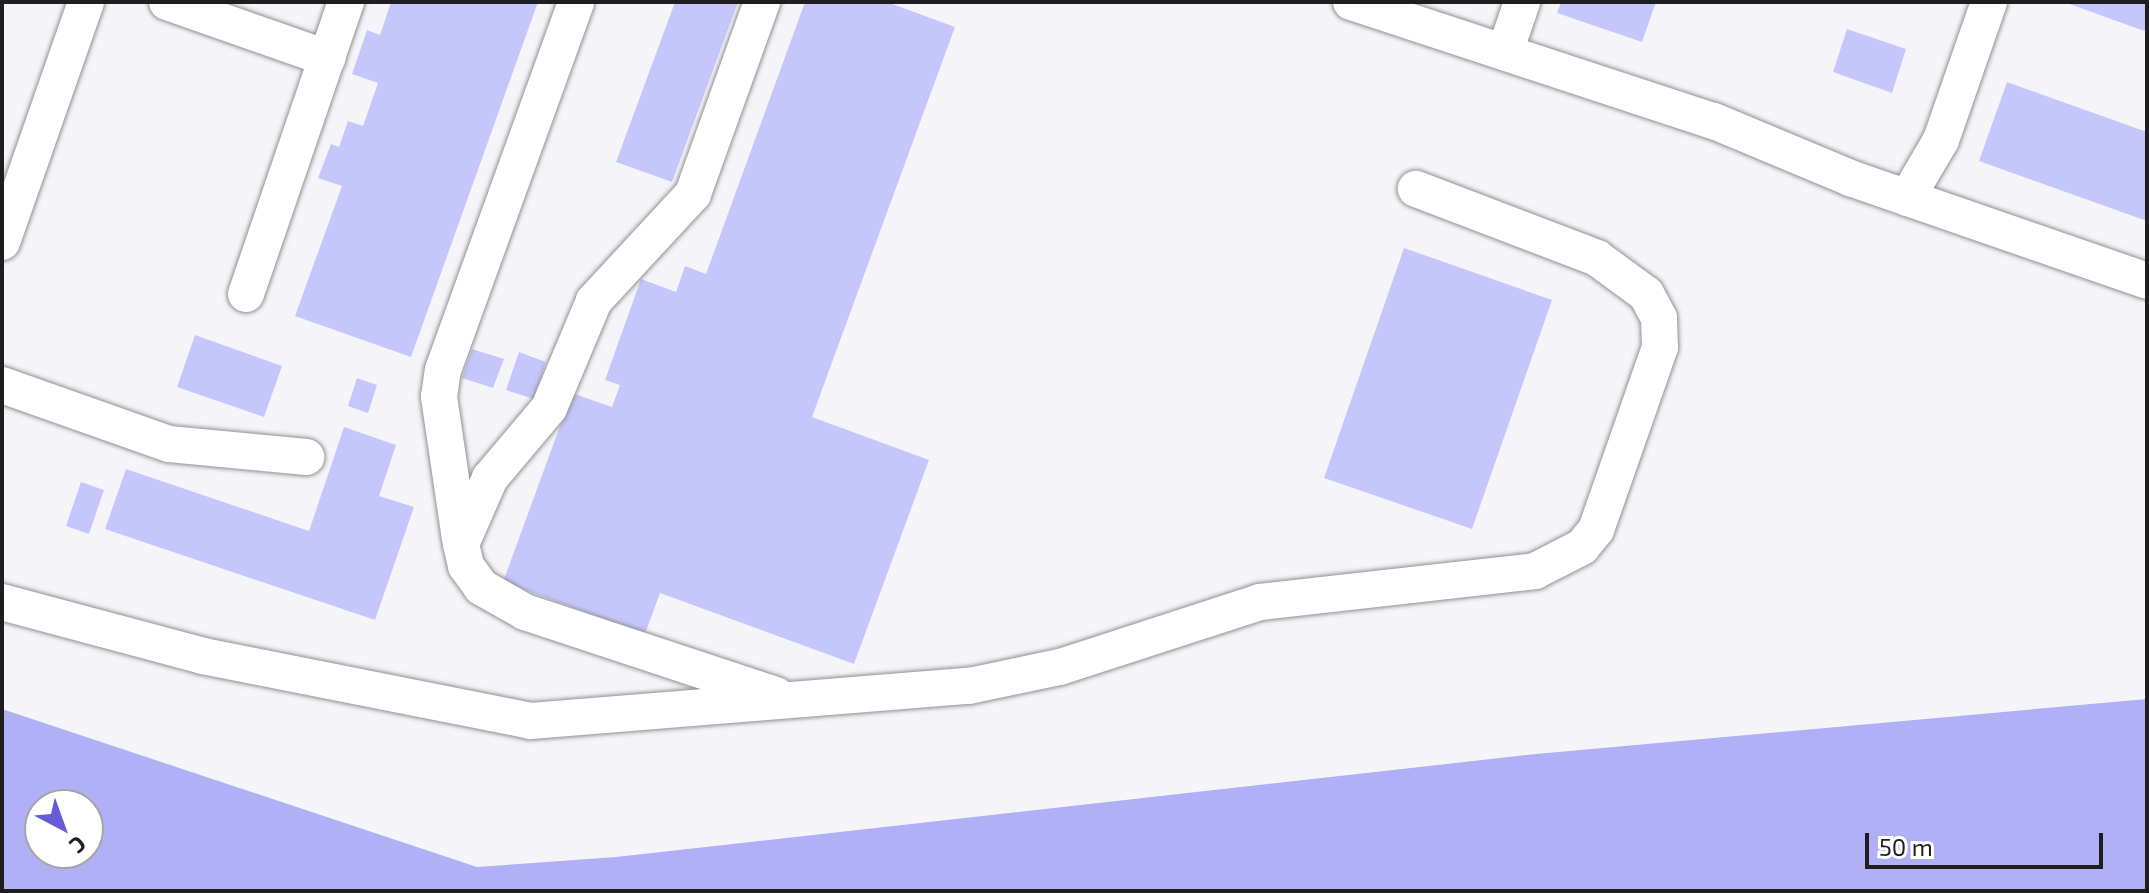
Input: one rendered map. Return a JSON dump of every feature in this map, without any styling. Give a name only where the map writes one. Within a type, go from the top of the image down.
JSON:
[{"type":"street","points":[[2,242],[86,2]]},
{"type":"street","points":[[167,2],[327,58]]},
{"type":"street","points":[[246,294],[346,2]]},
{"type":"street","points":[[576,2],[443,370],[439,397],[466,566],[499,600],[793,700]]},
{"type":"street","points":[[461,544],[490,478],[549,408],[602,290],[693,194],[762,2]]},
{"type":"street","points":[[1351,2],[1759,137],[1907,198],[2147,281]]},
{"type":"street","points":[[1505,52],[1522,2]]},
{"type":"street","points":[[1907,198],[1941,140],[1989,2]]},
{"type":"street","points":[[2,602],[203,656],[488,717],[573,720],[665,709],[912,694],[1014,678],[1260,602],[1535,571],[1582,547],[1602,517],[1660,347],[1659,318],[1646,294],[1597,258],[1416,189]]},
{"type":"street","points":[[2,385],[169,444],[306,457]]},
{"type":"street","points":[[665,709],[684,690],[682,674],[669,659]]},
{"type":"shaded area","points":[[2147,699],[2147,891],[2,891],[2,709],[477,867],[616,857],[1536,754]]},
{"type":"building","points":[[391,2],[538,2],[411,357],[295,316],[342,186],[318,178],[331,144],[339,147],[348,121],[363,126],[378,83],[352,74],[367,30],[380,35]]},
{"type":"building","points":[[675,2],[738,2],[672,182],[616,162]]},
{"type":"building","points":[[805,2],[887,2],[955,27],[812,417],[929,460],[854,664],[660,593],[645,634],[503,582],[572,393],[612,407],[620,385],[605,380],[641,279],[676,292],[685,266],[706,274]]},
{"type":"building","points":[[1561,2],[1656,2],[1642,42],[1557,13]]},
{"type":"building","points":[[2064,2],[2147,2],[2147,32]]},
{"type":"building","points":[[1847,29],[1906,49],[1892,93],[1833,72]]},
{"type":"building","points":[[2007,82],[2147,132],[2147,221],[1979,161]]},
{"type":"building","points":[[1404,248],[1552,300],[1472,529],[1324,478]]},
{"type":"building","points":[[195,335],[282,366],[264,417],[177,387]]},
{"type":"building","points":[[472,349],[504,359],[493,388],[462,378]]},
{"type":"building","points":[[519,352],[546,362],[534,399],[506,390]]},
{"type":"building","points":[[357,378],[377,385],[368,413],[348,406]]},
{"type":"building","points":[[344,427],[396,445],[379,496],[414,507],[375,620],[105,529],[126,469],[309,531]]},
{"type":"building","points":[[81,482],[104,490],[89,534],[66,526]]}]
